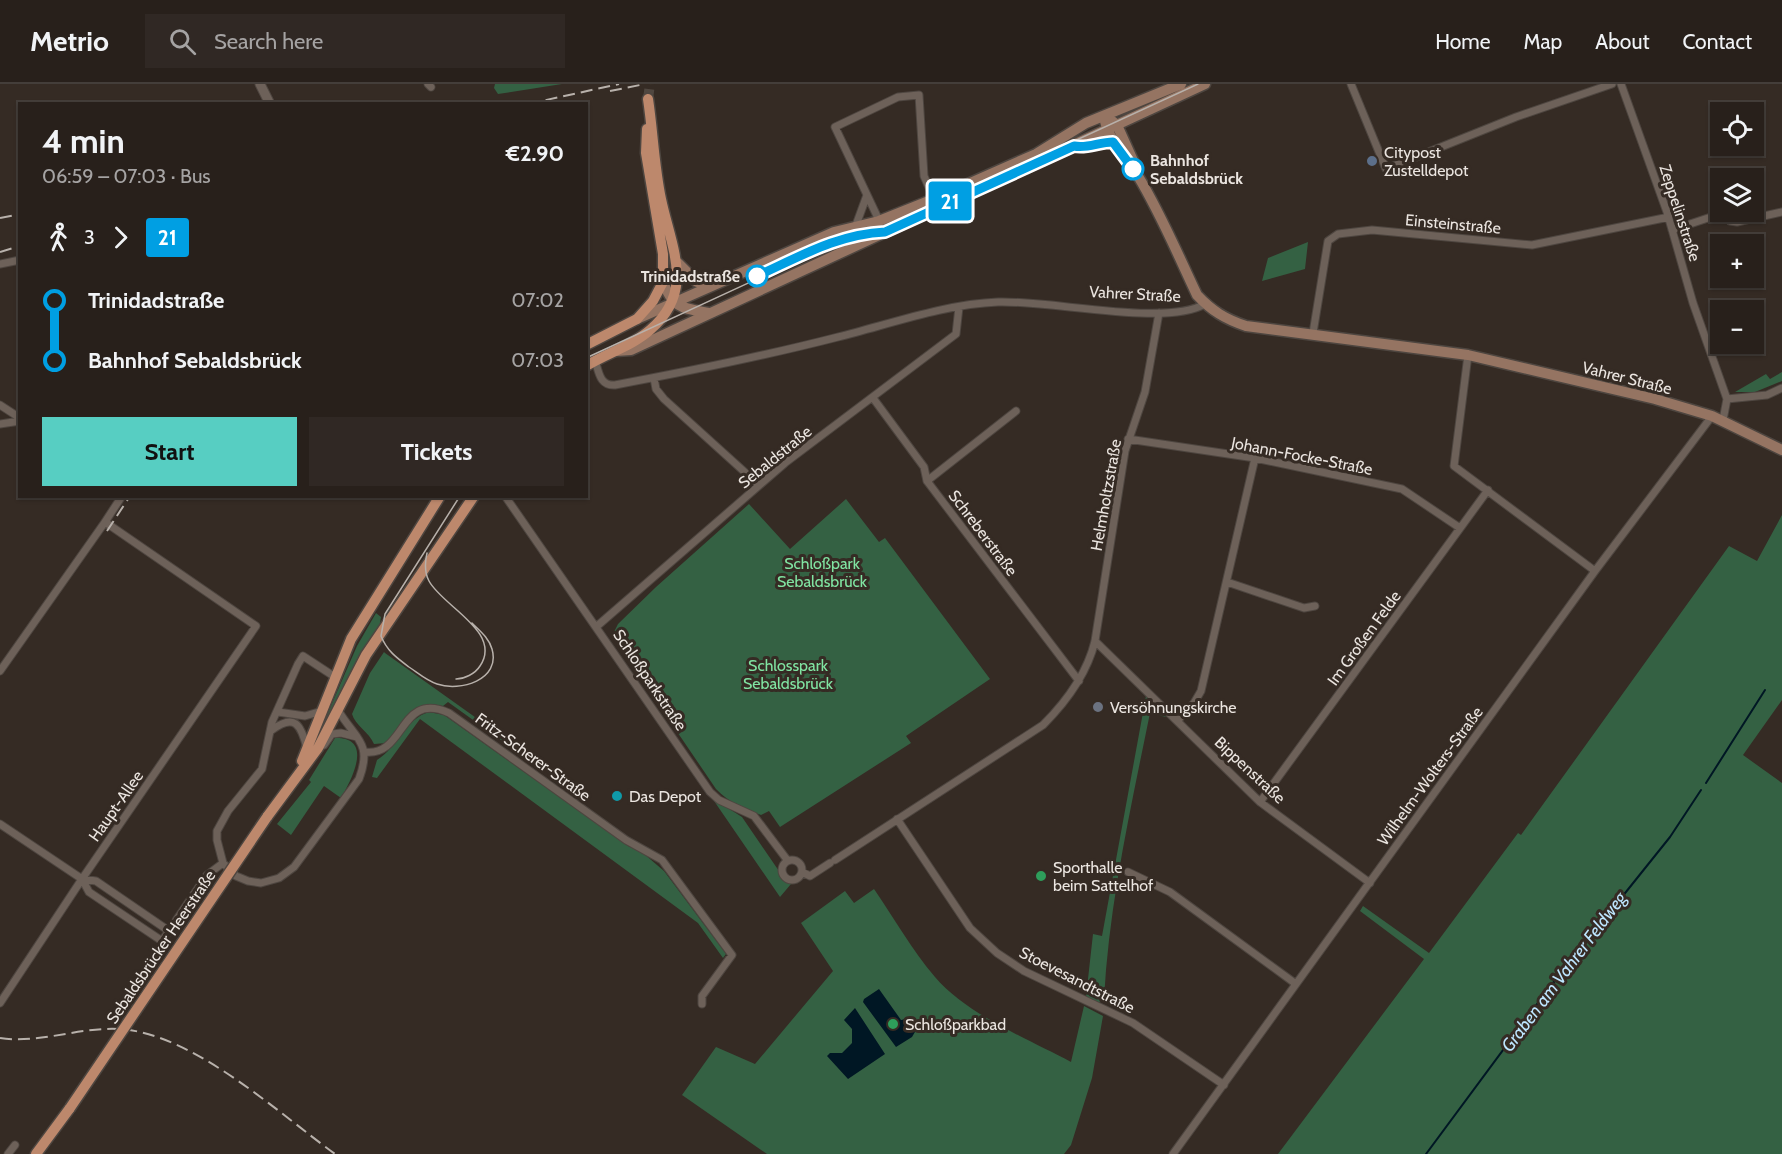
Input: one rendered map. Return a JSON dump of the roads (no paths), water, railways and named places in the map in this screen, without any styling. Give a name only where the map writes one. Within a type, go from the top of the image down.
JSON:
[{"type":"main road","points":[[588,344],[672,302],[834,232],[879,221],[934,199],[1036,154],[1104,116],[1181,84]]},
{"type":"main road","points":[[613,352],[631,350],[1205,84]]},
{"type":"main road","points":[[591,363],[651,330],[672,302],[678,263],[661,198],[648,99],[646,153],[663,254],[663,282],[672,302],[683,308],[709,313]]},
{"type":"main road","points":[[1104,116],[1117,125],[1137,174],[1197,294],[1206,304]]},
{"type":"main road","points":[[1104,116],[1106,130],[1137,174]]},
{"type":"main road","points":[[1074,146],[1082,148],[1103,142],[1113,142]]},
{"type":"main road","points":[[678,263],[689,277],[701,282],[742,265],[754,266]]},
{"type":"main road","points":[[637,319],[652,301],[663,282]]},
{"type":"main road","name":"Vahrer Straße","points":[[1206,304],[1224,318],[1246,326],[1468,355],[1655,399],[1723,420],[1782,450]]},
{"type":"main road","name":"Sebaldsbrücker Heerstraße","points":[[312,748],[322,710],[364,614],[439,498]]},
{"type":"main road","name":"Sebaldsbrücker Heerstraße","points":[[36,1154],[48,1141],[299,770],[338,710],[366,655],[473,498]]},
{"type":"main road","name":"Sebaldsbrücker Heerstraße","points":[[43,1154],[48,1141]]},
{"type":"street","points":[[260,84],[269,102]]},
{"type":"street","points":[[1351,84],[1386,169],[1516,117],[1612,84]]},
{"type":"street","name":"Zeppelinstraße","points":[[1622,84],[1669,217],[1693,303],[1726,399],[1723,420]]},
{"type":"street","points":[[885,232],[835,127],[898,97],[919,95],[924,176],[934,199]]},
{"type":"street","points":[[856,225],[867,195]]},
{"type":"street","points":[[1764,216],[1782,212]]},
{"type":"street","name":"Einsteinstraße","points":[[1313,333],[1328,241],[1338,234],[1372,230],[1532,245],[1669,217]]},
{"type":"street","points":[[1672,230],[1710,218]]},
{"type":"street","points":[[0,264],[18,260]]},
{"type":"street","name":"Vahrer Straße","points":[[591,363],[601,379],[609,386],[615,386],[774,354],[959,307],[1021,302],[1159,313],[1192,312],[1206,304]]},
{"type":"street","name":"Sebaldstraße","points":[[596,627],[759,485],[956,334],[959,307]]},
{"type":"street","name":"Helmholtzstraße","points":[[802,872],[810,876],[1043,725],[1060,708],[1079,681],[1091,660],[1128,440],[1145,392],[1159,313]]},
{"type":"street","points":[[1468,355],[1454,466],[1595,571]]},
{"type":"street","points":[[654,378],[656,389],[664,399],[759,485]]},
{"type":"street","points":[[1726,399],[1767,395],[1782,388]]},
{"type":"street","name":"Schreberstraße","points":[[873,398],[924,467],[927,481],[1079,681]]},
{"type":"street","points":[[0,405],[18,418]]},
{"type":"street","points":[[927,481],[1017,411]]},
{"type":"street","name":"Wilhelm-Wolters-Straße","points":[[1173,1154],[1595,571],[1712,416]]},
{"type":"street","points":[[0,424],[18,420]]},
{"type":"street","name":"Johann-Focke-Straße","points":[[1128,440],[1255,458],[1402,489],[1460,528]]},
{"type":"street","points":[[1178,721],[1201,691],[1255,458]]},
{"type":"street","name":"Im Großen Felde","points":[[1260,802],[1488,490]]},
{"type":"street","points":[[0,671],[121,498]]},
{"type":"street","name":"Schloßparkstraße","points":[[506,498],[710,792],[724,802],[754,816],[788,861]]},
{"type":"street","name":"Haupt-Allee","points":[[0,1004],[82,879],[256,626],[105,522]]},
{"type":"street","points":[[1227,582],[1304,608],[1315,606]]},
{"type":"street","name":"Bippenstraße","points":[[1095,641],[1260,802],[1370,883]]},
{"type":"street","points":[[335,677],[303,656],[272,722],[262,769],[233,804],[217,831],[217,849],[223,863],[236,876],[261,883],[279,878],[294,867],[352,791],[364,766],[365,752],[360,738],[338,710]]},
{"type":"street","name":"Fritz-Scherer-Straße","points":[[365,752],[374,753],[390,745],[412,714],[423,709],[437,708],[449,713],[626,840],[662,860],[732,955],[702,996],[702,1004]]},
{"type":"street","points":[[278,712],[305,716],[322,710]]},
{"type":"street","points":[[272,730],[289,722],[296,723],[302,728],[312,748],[324,746],[332,734],[341,733],[360,738]]},
{"type":"street","name":"Stoevesandtstraße","points":[[897,819],[970,928],[997,952],[1024,972],[1133,1023],[1224,1085]]},
{"type":"street","points":[[0,824],[82,879],[96,881],[170,931]]},
{"type":"street","points":[[788,861],[798,862],[802,872],[795,879],[787,878],[782,868],[788,861]]},
{"type":"street","points":[[82,879],[89,892],[162,941],[207,875],[223,863]]},
{"type":"street","points":[[1128,872],[1170,892],[1296,984]]},
{"type":"street","points":[[8,1154],[15,1145]]},
{"type":"water","points":[[879,989],[901,1020],[910,1018],[919,1025],[912,1037],[896,1047],[863,1002]]},
{"type":"water","points":[[855,1008],[885,1054],[848,1079],[827,1056],[830,1053],[842,1053],[852,1043],[852,1029],[844,1020]]},
{"type":"waterway","name":"Graben am Vahrer Feldweg","points":[[1706,783],[1765,690]]},
{"type":"waterway","name":"Graben am Vahrer Feldweg","points":[[1426,1154],[1549,988],[1670,837],[1701,790]]},
{"type":"tunnel","points":[[648,99],[650,84]]},
{"type":"tram line","points":[[588,357],[824,248],[877,231],[929,208],[1198,84]]},
{"type":"tram line","points":[[459,498],[385,614],[381,636],[393,654],[430,681],[446,686],[467,685],[485,676],[493,660],[489,641],[472,623]]},
{"type":"tram line","points":[[427,553],[425,567],[429,581],[468,620],[484,642],[485,654],[480,666],[469,676],[456,679]]},
{"type":"railway","points":[[537,102],[619,84]]},
{"type":"railway","points":[[610,91],[645,84]]},
{"type":"railway","points":[[0,218],[18,214]]},
{"type":"railway","points":[[0,252],[18,247]]},
{"type":"railway","points":[[107,531],[129,498]]},
{"type":"railway","points":[[0,1038],[30,1039],[104,1029],[147,1034],[175,1044],[204,1059],[260,1097],[335,1154]]},
{"type":"place","name":"Citypost Zustelldepot","points":[[1372,161]]},
{"type":"place","name":"Bahnhof Sebaldsbrück","points":[[1133,169]]},
{"type":"place","name":"Trinidadstraße","points":[[757,276]]},
{"type":"place","name":"Versöhnungskirche","points":[[1098,707]]},
{"type":"place","name":"Das Depot","points":[[617,796]]},
{"type":"place","name":"Sporthalle beim Sattelhof","points":[[1041,876]]},
{"type":"place","name":"Schloßparkbad","points":[[893,1024]]},
{"type":"park label","name":"Schloßpark Sebaldsbrück","points":[[822,572]]},
{"type":"park label","name":"Schlosspark Sebaldsbrück","points":[[788,674]]}]
